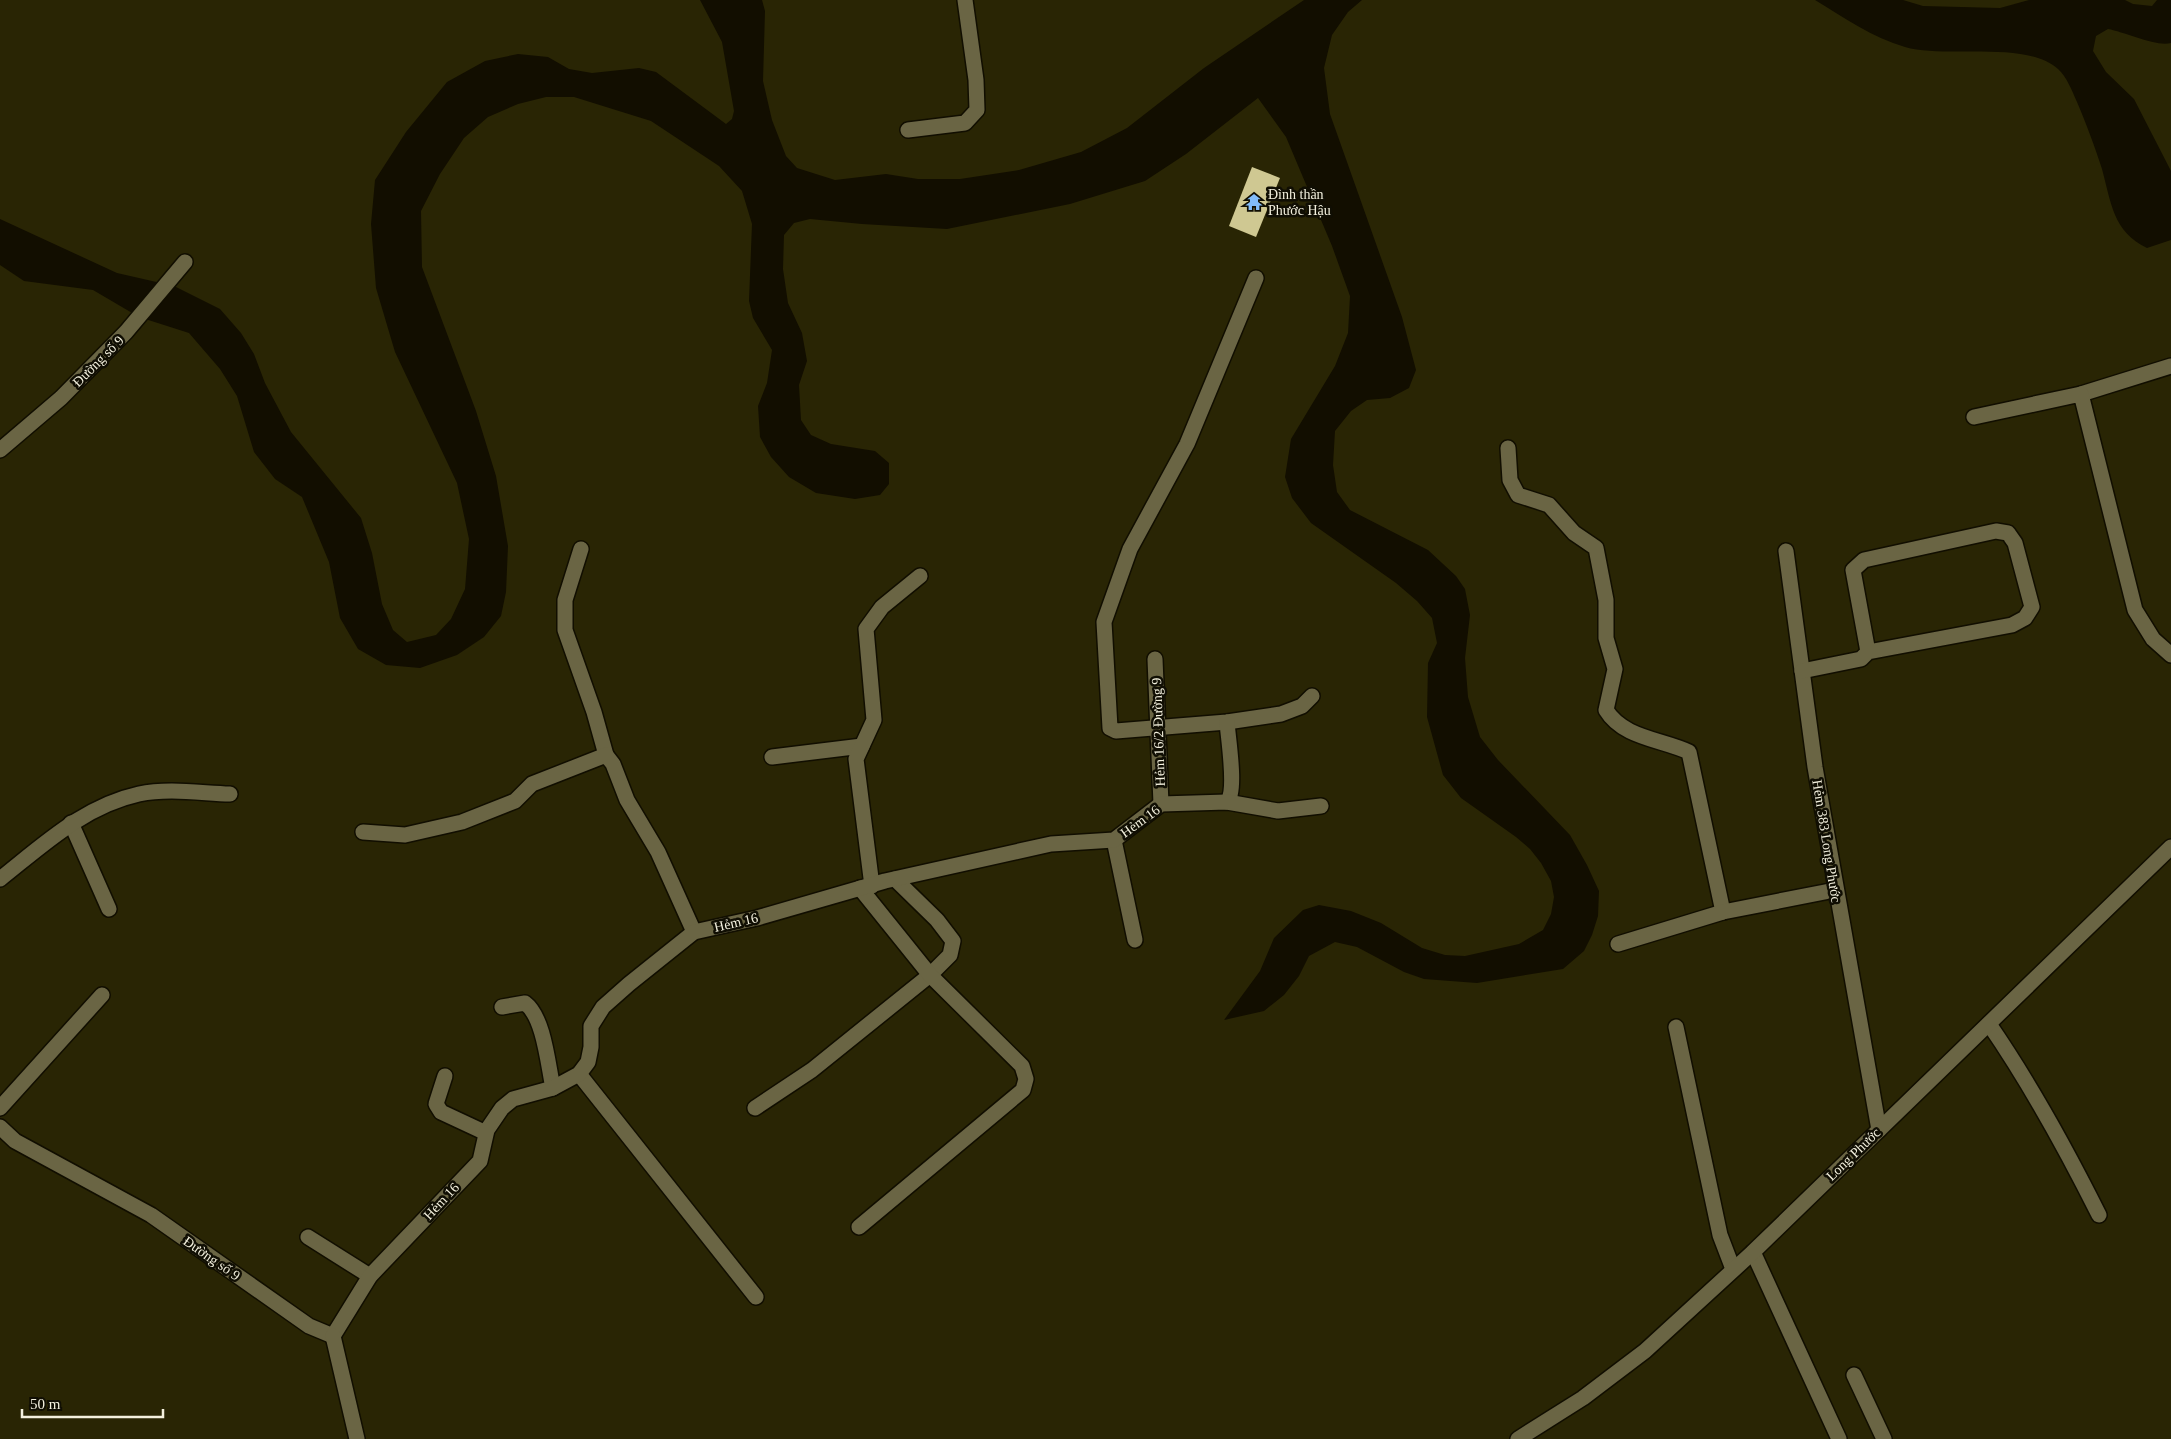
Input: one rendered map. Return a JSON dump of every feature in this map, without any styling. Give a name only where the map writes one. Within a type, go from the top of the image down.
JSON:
[{"type":"street","points":[[908,130],[965,123],[977,110],[976,80],[965,0]]},
{"type":"street","name":"Đường số 9","points":[[0,450],[61,398],[126,332],[185,262]]},
{"type":"street","points":[[1256,278],[1187,444],[1130,549],[1104,622],[1110,728],[1116,731],[1227,722],[1281,714],[1302,706],[1312,696]]},
{"type":"street","points":[[1974,417],[2081,394],[2171,366]]},
{"type":"street","points":[[2081,394],[2135,610],[2153,639],[2171,655]]},
{"type":"street","points":[[1508,448],[1510,480],[1518,495],[1549,504],[1574,534],[1596,548],[1606,600],[1606,638],[1615,669],[1606,710],[1613,721],[1635,734],[1672,744],[1689,752],[1723,912]]},
{"type":"street","points":[[1802,671],[1861,659],[1868,652],[2012,625],[2025,618],[2032,607],[2015,543],[2008,533],[1996,531],[1864,560],[1858,563],[1854,570],[1868,652]]},
{"type":"street","points":[[582,548],[565,600],[565,630],[594,712],[606,756],[613,764],[627,800],[658,852],[694,932]]},
{"type":"street","name":"Hẻm 383 Long Phước","points":[[1786,551],[1835,890],[1878,1130]]},
{"type":"street","points":[[859,1227],[1023,1090],[1026,1078],[1022,1066],[930,975],[866,887],[856,759],[874,720],[866,629],[882,607],[920,576]]},
{"type":"street","name":"Hẻm 16/2 Đường 9","points":[[1155,659],[1161,804]]},
{"type":"street","points":[[1227,722],[1232,784],[1231,796],[1227,802]]},
{"type":"street","points":[[772,757],[862,746]]},
{"type":"street","points":[[363,832],[405,835],[462,822],[515,801],[532,784],[606,756]]},
{"type":"street","points":[[0,879],[71,823],[99,807],[139,794],[169,791],[230,794]]},
{"type":"street","name":"Hẻm 16","points":[[333,1336],[370,1276],[480,1161],[486,1133],[502,1108],[513,1099],[553,1088],[579,1074],[588,1062],[591,1047],[591,1026],[603,1007],[694,932],[757,918],[895,879],[1051,844],[1114,840],[1161,804],[1227,802],[1278,811],[1321,806]]},
{"type":"street","points":[[71,823],[109,909]]},
{"type":"street","points":[[1114,840],[1136,940]]},
{"type":"street","name":"Long Phước","points":[[1518,1439],[1583,1398],[1645,1352],[2170,852]]},
{"type":"street","points":[[755,1108],[812,1070],[930,975],[950,955],[952,941],[937,920],[895,879]]},
{"type":"street","points":[[1618,944],[1723,912],[1835,890]]},
{"type":"street","points":[[0,1108],[102,995]]},
{"type":"street","points":[[502,1007],[525,1003],[531,1008],[541,1031],[553,1088]]},
{"type":"street","points":[[1989,1024],[2019,1066],[2063,1144],[2099,1216]]},
{"type":"street","points":[[1676,1027],[1720,1235],[1733,1270]]},
{"type":"street","points":[[579,1074],[756,1297]]},
{"type":"street","points":[[445,1076],[436,1104],[438,1109],[486,1133]]},
{"type":"street","name":"Đường số 9","points":[[0,1127],[15,1141],[150,1215],[309,1326],[333,1336]]},
{"type":"street","points":[[308,1237],[370,1276]]},
{"type":"street","points":[[1752,1252],[1838,1439]]},
{"type":"street","points":[[333,1336],[357,1439]]},
{"type":"street","points":[[1854,1375],[1884,1439]]},
{"type":"shaded area","points":[[700,0],[762,0],[765,11],[763,81],[772,120],[786,156],[797,168],[835,180],[886,174],[918,179],[960,179],[1019,170],[1081,152],[1127,128],[1204,68],[1304,0],[1362,0],[1348,12],[1332,35],[1324,68],[1330,114],[1402,317],[1416,370],[1409,388],[1390,398],[1367,400],[1351,411],[1335,431],[1333,465],[1337,492],[1350,510],[1428,550],[1456,576],[1465,589],[1470,615],[1465,658],[1468,697],[1480,737],[1498,760],[1570,835],[1599,891],[1598,916],[1584,951],[1563,969],[1477,983],[1424,979],[1404,972],[1357,947],[1335,942],[1309,956],[1299,976],[1284,995],[1264,1011],[1224,1020],[1260,971],[1274,938],[1303,910],[1319,905],[1351,911],[1381,923],[1422,948],[1445,955],[1465,956],[1519,944],[1543,930],[1551,914],[1554,897],[1551,881],[1541,863],[1530,849],[1461,798],[1443,775],[1427,717],[1428,663],[1437,643],[1432,618],[1417,601],[1396,583],[1311,523],[1292,498],[1285,477],[1291,439],[1335,366],[1348,333],[1350,296],[1332,246],[1286,137],[1258,98],[1186,154],[1145,181],[1070,204],[947,229],[810,219],[794,223],[784,235],[783,269],[788,303],[802,333],[807,361],[799,385],[801,420],[811,435],[831,444],[875,451],[889,463],[889,484],[880,495],[855,499],[816,493],[789,477],[771,457],[760,437],[758,406],[767,383],[772,350],[753,318],[749,301],[752,224],[742,191],[719,166],[651,121],[574,97],[546,97],[518,104],[488,117],[464,138],[440,174],[421,211],[422,267],[476,411],[496,476],[508,546],[506,592],[501,616],[484,637],[457,655],[420,668],[386,665],[358,649],[340,618],[329,562],[302,497],[275,479],[254,452],[237,396],[220,369],[189,333],[139,317],[93,290],[24,281],[0,265],[0,219],[117,273],[174,286],[220,309],[241,333],[254,354],[265,383],[291,432],[361,518],[372,553],[382,604],[393,630],[407,642],[436,635],[451,619],[465,589],[469,539],[457,483],[395,352],[376,288],[371,224],[375,180],[406,132],[447,82],[485,61],[518,54],[548,57],[569,69],[592,73],[639,68],[656,72],[726,124],[732,119],[734,111],[722,42]]},
{"type":"shaded area","points":[[1815,0],[1903,0],[1923,6],[2000,8],[2029,0],[2125,0],[2133,4],[2152,6],[2157,0],[2171,0],[2171,43],[2157,43],[2108,29],[2096,36],[2093,51],[2106,72],[2134,99],[2171,171],[2171,240],[2147,248],[2127,234],[2120,225],[2111,204],[2102,169],[2084,118],[2069,84],[2058,69],[2044,60],[2006,52],[1942,51],[1905,47],[1870,33]]},
{"type":"building","name":"Đình thần Phước Hậu","points":[[1252,167],[1280,178],[1256,237],[1229,226]]},
{"type":"place","name":"Đình thần Phước Hậu","points":[[1254,202]]}]
